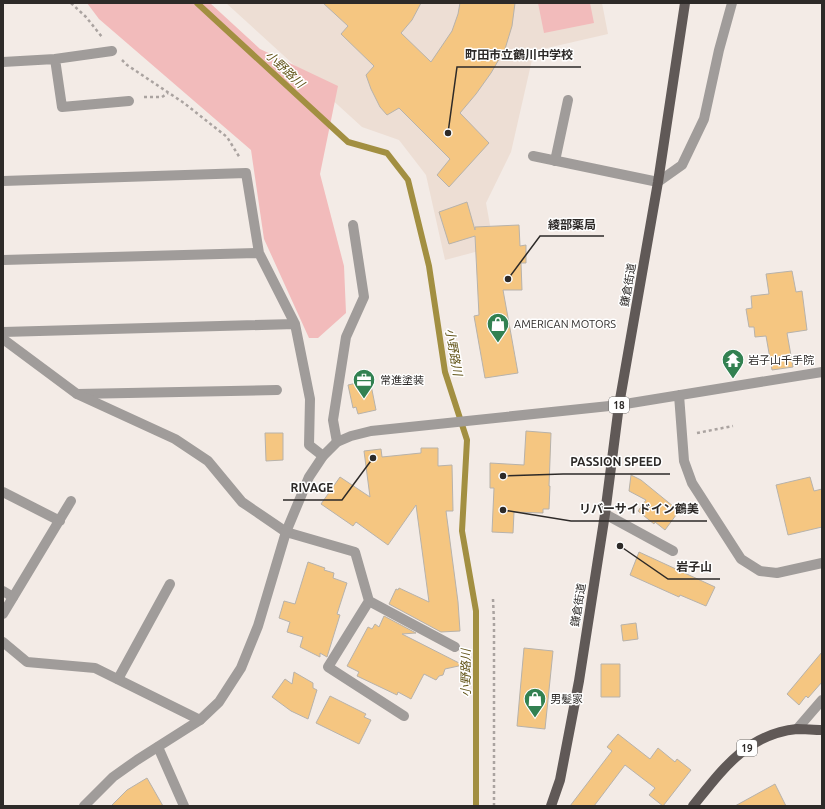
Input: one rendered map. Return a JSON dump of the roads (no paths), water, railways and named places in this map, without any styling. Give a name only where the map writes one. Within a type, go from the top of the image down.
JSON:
[{"type":"main road","name":"鎌倉街道","points":[[551,806],[560,780],[579,681],[605,514],[619,405],[658,182],[685,3]]},
{"type":"main road","name":"19","points":[[693,806],[735,756],[755,743],[777,733],[798,729],[822,730]]},
{"type":"street","points":[[534,156],[658,182],[682,164],[704,119],[719,50],[732,3]]},
{"type":"street","points":[[3,62],[55,59],[112,51]]},
{"type":"street","points":[[55,59],[62,107],[129,101]]},
{"type":"street","points":[[555,161],[568,100]]},
{"type":"street","points":[[3,181],[246,173],[259,253],[295,324],[310,399],[309,445],[323,456]]},
{"type":"street","points":[[336,442],[333,420],[346,337],[364,297],[353,225]]},
{"type":"street","points":[[3,260],[259,253]]},
{"type":"street","points":[[3,332],[295,324]]},
{"type":"street","points":[[3,339],[77,394],[175,440],[208,460],[242,502],[286,532],[355,552],[369,601],[455,647]]},
{"type":"street","points":[[84,806],[113,777],[200,720],[219,702],[241,668],[258,626],[286,532],[309,477],[323,456],[336,442],[351,436],[371,431],[619,405],[822,372]]},
{"type":"street","points":[[77,394],[277,390]]},
{"type":"street","points":[[679,395],[684,461],[692,483],[741,559],[760,571],[777,573],[822,563]]},
{"type":"street","points":[[3,492],[60,521]]},
{"type":"street","points":[[3,614],[72,501]]},
{"type":"street","points":[[605,514],[674,552]]},
{"type":"street","points":[[118,679],[170,584]]},
{"type":"street","points":[[3,591],[13,597]]},
{"type":"street","points":[[369,601],[328,667],[404,716]]},
{"type":"street","points":[[3,642],[27,662],[95,668],[200,720]]},
{"type":"street","points":[[798,729],[822,700]]},
{"type":"street","points":[[158,747],[184,806]]},
{"type":"waterway","name":"小野路川","points":[[197,3],[348,142],[387,153],[408,180],[429,266],[445,372],[467,440],[462,531],[476,611],[476,806]]},
{"type":"place","name":"町田市立鶴川中学校","points":[[448,133]]},
{"type":"place","name":"綾部薬局","points":[[508,279]]},
{"type":"place","name":"AMERICAN MOTORS","points":[[498,344]]},
{"type":"place","name":"岩子山千手院","points":[[733,380]]},
{"type":"place","name":"常進塗装","points":[[364,400]]},
{"type":"place","name":"RIVAGE","points":[[373,458]]},
{"type":"place","name":"PASSION SPEED","points":[[503,476]]},
{"type":"place","name":"リバーサイドイン鶴美","points":[[503,510]]},
{"type":"place","name":"岩子山","points":[[620,546]]},
{"type":"place","name":"男髪家","points":[[535,718]]}]
